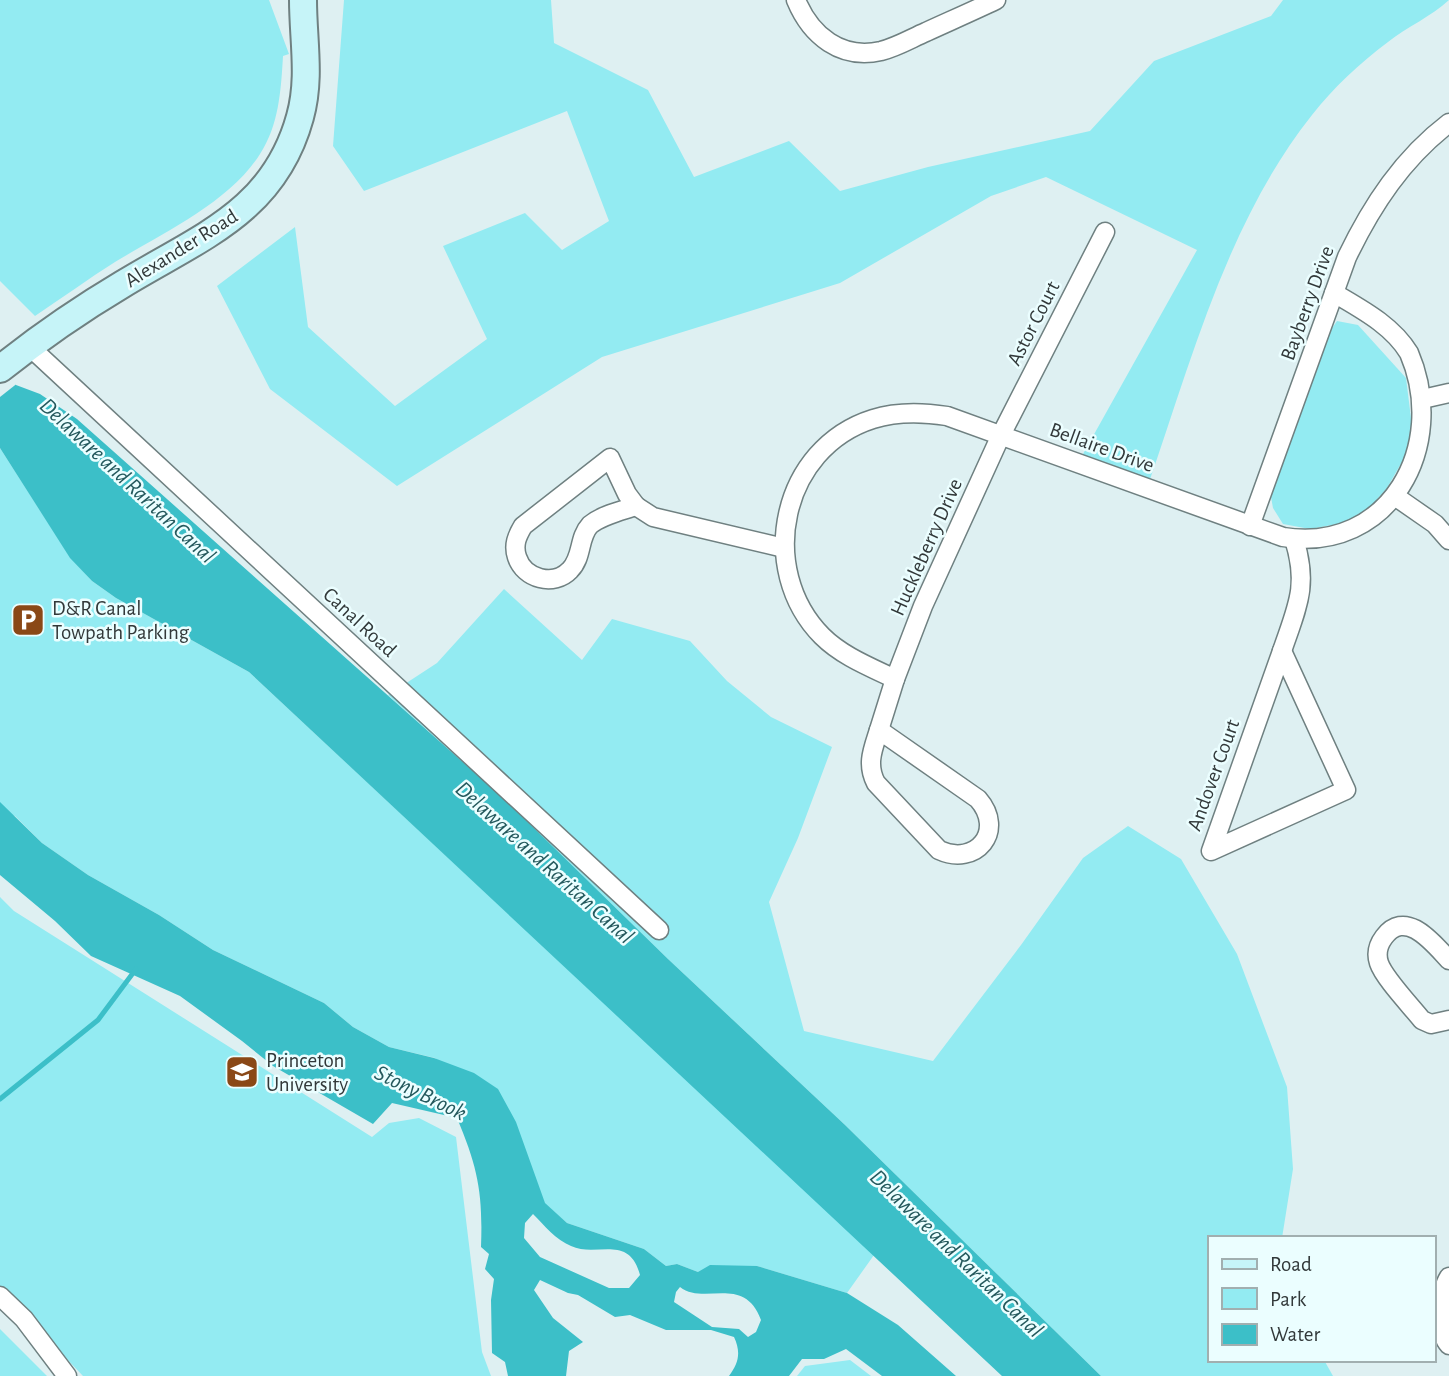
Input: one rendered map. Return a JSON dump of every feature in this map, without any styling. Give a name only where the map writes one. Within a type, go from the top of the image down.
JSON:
[{"type":"main road","name":"Alexander Road","points":[[13,359],[110,292],[238,214],[271,180],[294,135],[304,99],[307,62],[303,0]]},
{"type":"street","points":[[796,0],[803,17],[828,43],[845,50],[864,53],[892,47],[996,0]]},
{"type":"street","name":"Bayberry Drive","points":[[1250,526],[1334,292],[1359,233],[1383,192],[1408,161],[1449,122]]},
{"type":"street","name":"Astor Court","points":[[1000,435],[1105,232]]},
{"type":"street","name":"Bellaire Drive","points":[[895,679],[845,654],[823,637],[807,618],[787,574],[783,548],[791,500],[800,479],[814,458],[831,442],[849,429],[872,419],[897,413],[920,412],[947,416],[1250,526],[1294,539],[1319,539],[1344,534],[1369,523],[1399,499],[1411,481],[1422,460],[1428,438],[1427,398],[1420,373],[1394,333],[1376,318],[1334,292]]},
{"type":"street","name":"Canal Road","points":[[13,359],[659,930]]},
{"type":"street","points":[[1427,398],[1449,393]]},
{"type":"street","name":"Huckleberry Drive","points":[[880,730],[978,799],[985,807],[989,830],[984,842],[974,852],[950,855],[939,850],[876,783],[871,773],[870,760],[895,679],[923,606],[1000,435]]},
{"type":"street","points":[[636,506],[596,520],[582,539],[576,562],[569,572],[558,578],[534,576],[524,570],[517,560],[515,547],[523,526],[610,458],[626,494],[636,506],[653,517],[783,548]]},
{"type":"street","points":[[1399,499],[1435,524],[1449,540]]},
{"type":"street","points":[[1282,651],[1301,590],[1300,558],[1294,539]]},
{"type":"street","name":"Andover Court","points":[[1282,651],[1346,790],[1210,851],[1246,751],[1282,651]]},
{"type":"street","points":[[1449,960],[1421,931],[1409,926],[1388,932],[1380,941],[1377,952],[1383,970],[1422,1020],[1431,1024],[1449,1020]]},
{"type":"street","points":[[1449,1277],[1445,1284],[1441,1331],[1449,1345]]},
{"type":"street","points":[[0,1296],[24,1320],[67,1376]]},
{"type":"green space","points":[[0,0],[269,0],[289,54],[283,56],[280,94],[271,131],[260,154],[247,171],[214,202],[115,262],[35,316],[0,281]]},
{"type":"green space","points":[[344,0],[551,0],[554,43],[648,90],[694,177],[789,141],[840,191],[928,167],[1090,131],[1154,61],[1271,16],[1283,0],[1449,0],[1388,42],[1347,76],[1312,115],[1282,157],[1234,247],[1214,294],[1147,488],[1078,463],[1197,250],[1046,177],[991,196],[840,283],[602,357],[397,486],[270,389],[217,286],[295,227],[308,327],[395,406],[487,339],[443,246],[525,213],[562,250],[609,221],[567,111],[364,191],[333,146]]},
{"type":"green space","points":[[1337,321],[1358,325],[1406,378],[1412,426],[1406,455],[1387,488],[1359,520],[1310,529],[1283,524],[1273,508],[1271,497],[1328,334]]},
{"type":"green space","points":[[0,448],[70,557],[92,581],[116,598],[249,672],[874,1255],[847,1293],[757,1266],[698,1272],[677,1264],[666,1266],[644,1249],[567,1223],[544,1203],[530,1166],[435,1058],[389,1047],[353,1027],[324,1003],[213,950],[159,915],[88,875],[42,843],[15,816],[0,812]]},
{"type":"green space","points":[[504,589],[582,660],[612,619],[690,641],[727,681],[771,717],[832,747],[798,838],[769,902],[804,1031],[933,1061],[1083,858],[1128,826],[1181,859],[1237,954],[1287,1087],[1293,1169],[1282,1236],[1208,1236],[1208,1362],[1325,1362],[1333,1376],[1101,1376],[844,1124],[668,959],[501,796],[388,695],[437,663]]},
{"type":"green space","name":"Princeton University","points":[[0,897],[14,911],[372,1137],[389,1123],[419,1118],[456,1137],[482,1352],[491,1376],[83,1376],[0,1289]]},
{"type":"green space","points":[[0,1329],[47,1376],[0,1376]]},
{"type":"green space","points":[[850,1360],[871,1376],[797,1376],[805,1366]]},
{"type":"water","name":"Delaware and Raritan Canal","points":[[0,364],[16,385],[40,394],[77,419],[501,796],[668,959],[844,1124],[1101,1376],[1002,1376],[249,672],[116,598],[92,581],[70,558],[0,448]]},
{"type":"water","name":"Stony Brook","points":[[0,802],[42,843],[88,875],[159,915],[213,950],[324,1003],[353,1027],[389,1047],[434,1058],[474,1073],[498,1089],[516,1122],[545,1203],[567,1223],[644,1249],[666,1266],[677,1264],[698,1272],[710,1265],[757,1266],[847,1293],[898,1325],[956,1376],[882,1376],[846,1349],[824,1359],[802,1359],[789,1376],[729,1376],[738,1357],[734,1337],[711,1330],[666,1330],[630,1315],[615,1317],[578,1295],[540,1280],[534,1290],[553,1318],[583,1342],[569,1351],[566,1376],[508,1376],[505,1362],[492,1353],[491,1300],[494,1279],[485,1269],[489,1254],[481,1247],[478,1181],[457,1118],[392,1103],[373,1124],[273,1066],[180,996],[91,956],[55,921],[0,875]],"holes":[[[533,1214],[555,1236],[571,1246],[591,1250],[611,1249],[628,1254],[635,1262],[640,1275],[629,1288],[609,1288],[540,1257],[524,1238],[525,1223]],[[680,1287],[700,1294],[723,1293],[745,1298],[754,1306],[761,1320],[756,1332],[748,1337],[739,1329],[712,1327],[674,1302]]]},
{"type":"pier","points":[[0,361],[19,382],[0,397]]},
{"type":"waterway","points":[[0,1099],[98,1020],[136,969]]},
{"type":"place","name":"D&R Canal Towpath Parking","points":[[28,620]]},
{"type":"place","name":"Princeton University","points":[[242,1072]]}]
